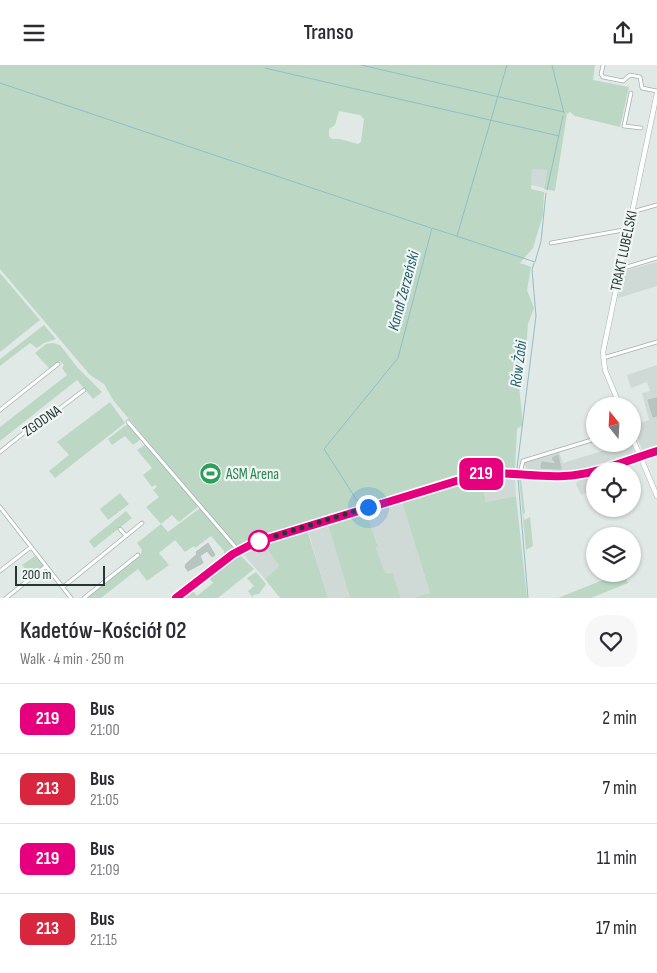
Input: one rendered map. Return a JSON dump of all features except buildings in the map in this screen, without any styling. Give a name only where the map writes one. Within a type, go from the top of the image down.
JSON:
[{"type":"street","points":[[602,65],[601,75],[603,77],[623,81],[630,75],[640,77],[642,88],[657,92]]},
{"type":"street","name":"TRAKT LUBELSKI","points":[[616,397],[607,376],[603,358],[657,92]]},
{"type":"street","points":[[631,93],[624,126],[641,129]]},
{"type":"street","points":[[632,212],[657,205]]},
{"type":"street","points":[[551,243],[629,229]]},
{"type":"street","points":[[621,267],[657,258]]},
{"type":"street","points":[[603,358],[657,342]]},
{"type":"street","points":[[0,410],[58,364]]},
{"type":"street","name":"ZGODNA","points":[[0,452],[36,423],[42,422],[84,390]]},
{"type":"street","points":[[128,422],[238,551]]},
{"type":"street","points":[[520,473],[523,461],[586,442]]},
{"type":"street","points":[[176,598],[238,551],[260,541],[476,475],[492,472],[557,476],[573,475],[602,469],[657,451]]},
{"type":"street","points":[[638,453],[657,497]]},
{"type":"street","points":[[0,507],[71,598]]},
{"type":"street","points":[[63,587],[142,523]]},
{"type":"street","points":[[120,529],[126,536]]},
{"type":"street","points":[[0,571],[31,547]]},
{"type":"street","points":[[84,598],[138,555]]},
{"type":"street","points":[[6,598],[46,566]]},
{"type":"shaded area","points":[[532,168],[547,170],[544,188],[531,185]]},
{"type":"shaded area","points":[[657,262],[657,286],[618,298],[624,271]]},
{"type":"shaded area","points":[[657,365],[657,445],[642,450],[641,422],[649,420],[642,393],[650,391],[647,382],[631,388],[627,375]]},
{"type":"shaded area","points":[[559,452],[563,463],[595,453],[633,453],[604,462],[586,462],[586,468],[565,472],[527,469],[523,463]]},
{"type":"shaded area","points":[[515,477],[516,496],[486,502],[481,479]]},
{"type":"shaded area","points":[[586,478],[586,493],[581,495],[576,484],[578,481]]},
{"type":"shaded area","points":[[402,502],[430,593],[413,598],[401,598],[393,574],[385,574],[376,548],[378,545],[366,513]]},
{"type":"shaded area","points":[[328,525],[350,598],[328,598],[308,531]]},
{"type":"shaded area","points":[[265,545],[279,566],[265,579],[242,553]]},
{"type":"green space","points":[[0,65],[595,65],[593,80],[629,87],[620,127],[575,116],[570,112],[567,114],[555,191],[544,189],[547,170],[532,169],[531,189],[544,192],[543,215],[533,248],[520,263],[531,267],[527,290],[534,308],[528,324],[526,351],[520,366],[519,386],[523,425],[517,429],[515,468],[480,467],[260,537],[237,548],[113,400],[104,384],[90,375],[0,269]],"holes":[[[339,111],[360,115],[364,119],[361,142],[358,144],[340,139],[332,139],[329,136],[329,129],[335,125]]]},
{"type":"green space","points":[[0,273],[40,320],[0,352]]},
{"type":"green space","points":[[44,325],[56,339],[44,343],[37,348],[30,343],[0,366],[0,359]]},
{"type":"green space","points":[[46,344],[60,345],[77,367],[102,392],[93,399],[77,380],[0,441],[0,427],[67,375],[62,368],[64,365],[60,361],[50,369],[35,353]]},
{"type":"green space","points":[[110,402],[125,423],[55,478],[49,471],[69,455],[57,442]]},
{"type":"green space","points":[[126,425],[130,425],[140,437],[140,440],[133,445],[125,436],[112,445],[108,439]]},
{"type":"green space","points":[[146,444],[199,506],[179,522],[172,515],[161,524],[146,507],[159,497],[153,490],[157,487],[155,485],[152,487],[143,475],[152,468],[137,450]]},
{"type":"green space","points":[[519,478],[521,478],[524,520],[530,517],[533,546],[526,550]]},
{"type":"green space","points":[[481,479],[486,502],[516,496],[527,598],[413,598],[430,593],[402,502]]},
{"type":"green space","points":[[120,493],[129,504],[108,520],[100,509]]},
{"type":"green space","points":[[200,508],[233,547],[224,554],[224,551],[211,536],[195,548],[194,546],[185,552],[175,540],[159,553],[169,565],[147,581],[138,569],[101,598],[87,598],[141,554],[142,550],[137,543],[161,524],[168,532]]},
{"type":"green space","points":[[126,511],[132,518],[94,548],[89,541]]},
{"type":"green space","points":[[366,513],[385,573],[393,574],[401,598],[350,598],[328,525]]},
{"type":"green space","points":[[307,530],[328,598],[280,598],[265,579],[279,566],[265,545]]},
{"type":"green space","points":[[240,555],[254,569],[218,598],[184,598],[193,591],[197,596],[213,583],[209,578]]},
{"type":"green space","points":[[35,556],[44,566],[31,576],[22,565]]},
{"type":"green space","points":[[256,572],[266,584],[259,594],[253,595],[253,598],[248,591],[254,586],[247,578]]},
{"type":"green space","points":[[598,582],[628,583],[591,598],[558,598]]},
{"type":"waterway","points":[[361,65],[564,112]]},
{"type":"waterway","points":[[457,236],[507,65]]},
{"type":"waterway","name":"Kanał Zerzeński","points":[[552,65],[564,113]]},
{"type":"waterway","points":[[265,68],[559,136]]},
{"type":"waterway","points":[[0,83],[431,228]]},
{"type":"waterway","name":"Kanał Zerzeński","points":[[547,190],[563,116]]},
{"type":"waterway","name":"Kanał Zerzeński","points":[[358,502],[324,449],[398,358],[432,228],[535,262],[541,241],[546,193]]},
{"type":"waterway","name":"Rów Żabi","points":[[517,468],[536,316],[532,270],[534,263]]},
{"type":"waterway","name":"Rów Żabi","points":[[518,478],[528,598]]},
{"type":"bus line","name":"219","points":[[176,598],[238,551],[254,543],[296,529],[476,475],[492,472],[557,476],[581,474],[657,451]]},
{"type":"place","name":"ASM Arena","points":[[210,474]]},
{"type":"route","points":[[259,541],[368,507]]}]
